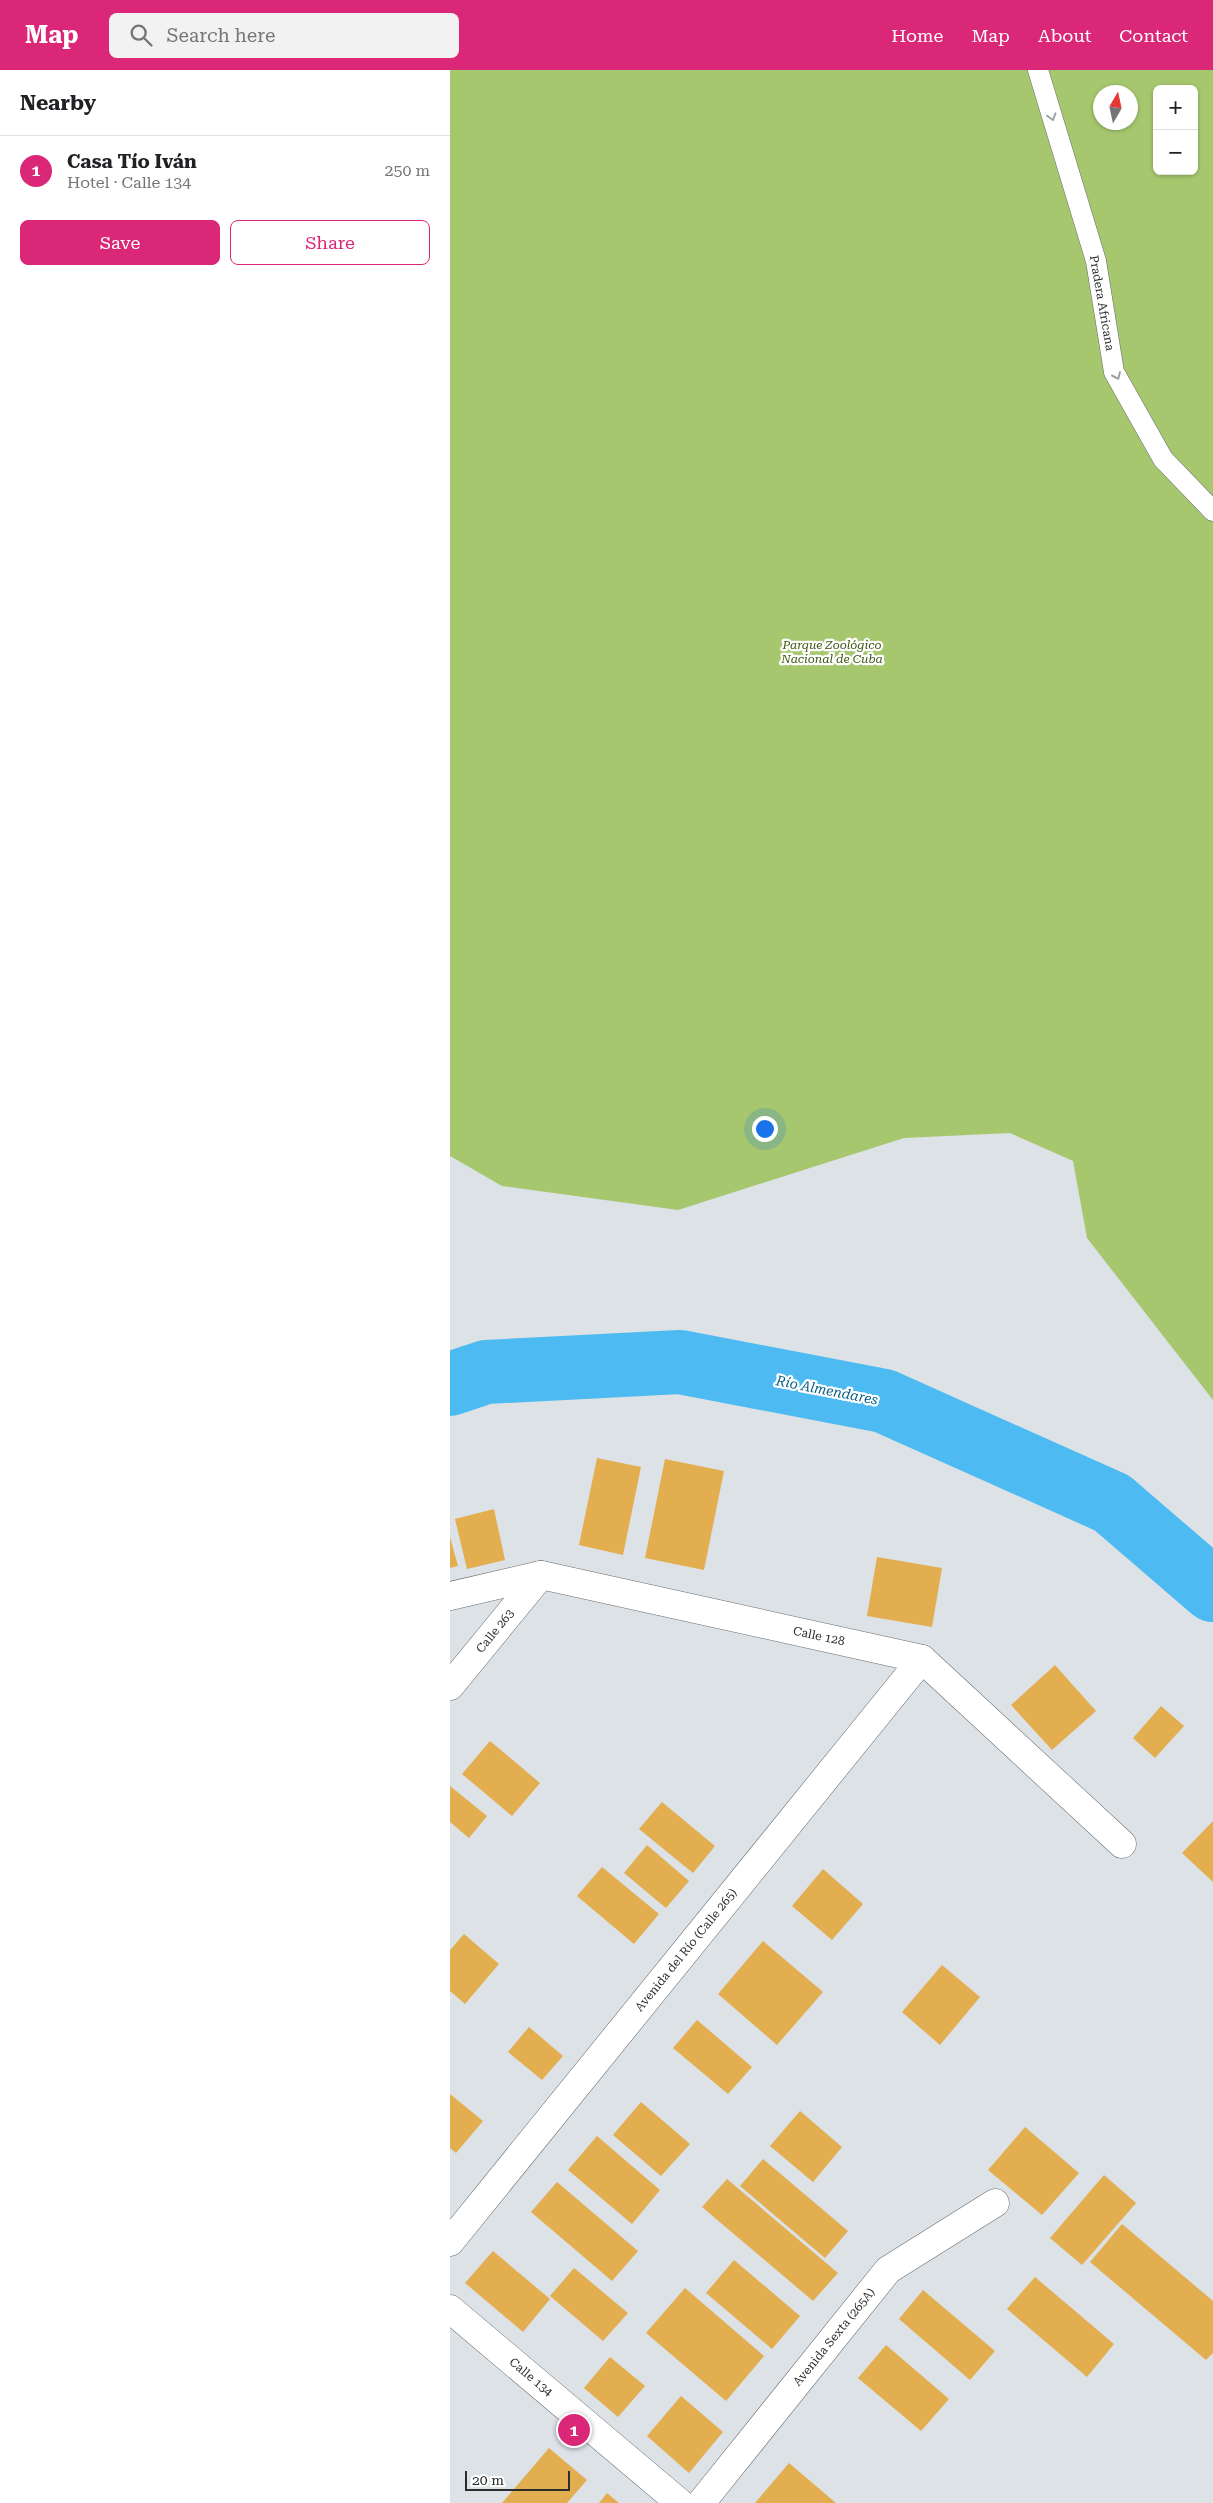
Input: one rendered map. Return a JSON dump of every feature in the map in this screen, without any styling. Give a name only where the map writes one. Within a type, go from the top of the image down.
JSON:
[{"type":"street","name":"Calle 128","points":[[450,1596],[541,1575],[922,1659]]},
{"type":"street","name":"Calle 263","points":[[450,1686],[541,1575]]},
{"type":"street","points":[[922,1659],[1122,1844]]},
{"type":"street","name":"Avenida del Río (Calle 265)","points":[[450,2242],[922,1659]]},
{"type":"street","name":"Avenida Sexta (265A)","points":[[701,2503],[888,2270],[995,2203]]},
{"type":"street","name":"Calle 134","points":[[450,2308],[680,2503]]},
{"type":"lane","name":"Pradera Africana","points":[[1038,70],[1096,261],[1114,372],[1163,459],[1213,511]]},
{"type":"green space","name":"Parque Zoológico Nacional de Cuba","points":[[450,70],[1213,70],[1213,1400],[1087,1238],[1073,1161],[1010,1133],[904,1138],[678,1210],[502,1186],[450,1156]]},
{"type":"building","points":[[597,1458],[641,1467],[623,1555],[579,1545]]},
{"type":"building","points":[[665,1459],[724,1471],[704,1570],[645,1558]]},
{"type":"building","points":[[494,1509],[505,1560],[467,1569],[455,1519]]},
{"type":"building","points":[[450,1537],[458,1566],[450,1568]]},
{"type":"building","points":[[877,1557],[942,1568],[932,1627],[867,1616]]},
{"type":"building","points":[[1055,1665],[1096,1711],[1052,1750],[1011,1705]]},
{"type":"building","points":[[1161,1706],[1184,1726],[1155,1758],[1133,1738]]},
{"type":"building","points":[[490,1741],[540,1783],[512,1816],[462,1774]]},
{"type":"building","points":[[450,1786],[487,1816],[469,1838],[450,1822]]},
{"type":"building","points":[[662,1802],[715,1846],[693,1873],[639,1829]]},
{"type":"building","points":[[1213,1821],[1213,1882],[1182,1853]]},
{"type":"building","points":[[647,1845],[689,1881],[666,1908],[624,1873]]},
{"type":"building","points":[[602,1867],[659,1914],[634,1944],[577,1896]]},
{"type":"building","points":[[823,1869],[863,1904],[832,1940],[792,1906]]},
{"type":"building","points":[[464,1934],[499,1964],[465,2004],[450,1991],[450,1950]]},
{"type":"building","points":[[763,1941],[823,1992],[777,2045],[718,1994]]},
{"type":"building","points":[[942,1965],[980,1997],[940,2045],[902,2012]]},
{"type":"building","points":[[697,2020],[752,2067],[728,2094],[673,2048]]},
{"type":"building","points":[[529,2027],[563,2056],[542,2080],[508,2052]]},
{"type":"building","points":[[450,2094],[483,2121],[456,2153],[450,2148]]},
{"type":"building","points":[[641,2102],[690,2144],[661,2176],[613,2135]]},
{"type":"building","points":[[800,2111],[842,2147],[813,2182],[770,2146]]},
{"type":"building","points":[[1025,2127],[1079,2173],[1042,2215],[988,2170]]},
{"type":"building","points":[[597,2136],[660,2190],[632,2224],[568,2170]]},
{"type":"building","points":[[763,2159],[848,2231],[825,2258],[740,2186]]},
{"type":"building","points":[[1104,2175],[1136,2203],[1082,2265],[1050,2238]]},
{"type":"building","points":[[727,2179],[838,2273],[813,2301],[702,2207]]},
{"type":"building","points":[[557,2182],[638,2251],[612,2281],[531,2212]]},
{"type":"building","points":[[1122,2224],[1213,2301],[1213,2353],[1206,2360],[1090,2262]]},
{"type":"building","points":[[493,2251],[550,2299],[523,2332],[465,2283]]},
{"type":"building","points":[[734,2260],[800,2316],[772,2349],[706,2293]]},
{"type":"building","points":[[574,2268],[628,2313],[603,2341],[550,2296]]},
{"type":"building","points":[[1035,2277],[1114,2344],[1087,2377],[1007,2309]]},
{"type":"building","points":[[685,2288],[764,2356],[726,2401],[646,2333]]},
{"type":"building","points":[[923,2290],[995,2351],[970,2380],[899,2319]]},
{"type":"building","points":[[886,2345],[949,2399],[921,2431],[858,2378]]},
{"type":"building","points":[[610,2357],[645,2386],[618,2417],[584,2388]]},
{"type":"building","points":[[681,2396],[723,2432],[689,2473],[647,2436]]},
{"type":"building","points":[[549,2448],[587,2480],[567,2503],[502,2503]]},
{"type":"building","points":[[789,2463],[836,2503],[755,2503]]},
{"type":"building","points":[[607,2493],[619,2503],[599,2503]]},
{"type":"waterway","name":"Río Almendares","points":[[450,1384],[486,1372],[680,1362],[884,1401],[1112,1503],[1213,1590]]},
{"type":"place","name":"Casa Tío Iván","points":[[574,2430]]}]
